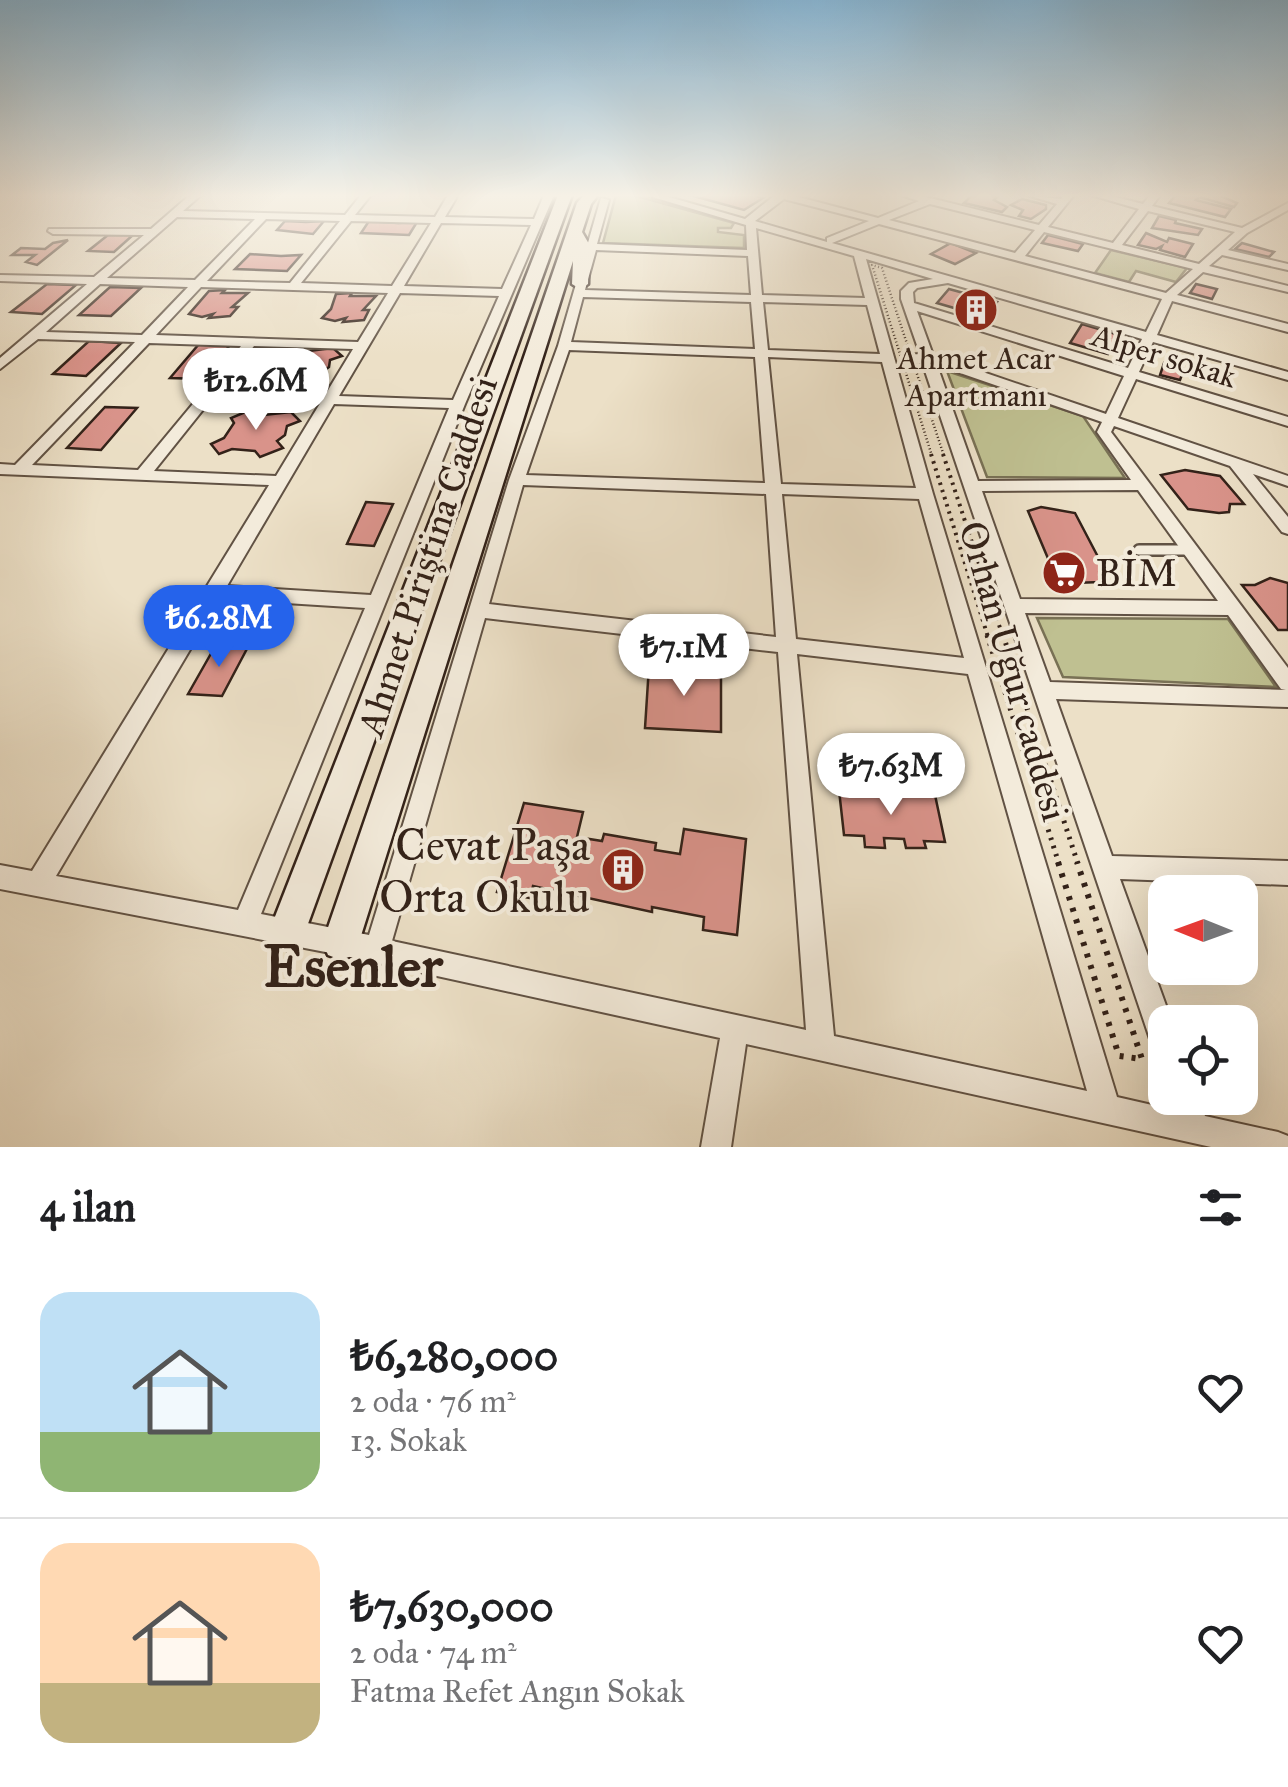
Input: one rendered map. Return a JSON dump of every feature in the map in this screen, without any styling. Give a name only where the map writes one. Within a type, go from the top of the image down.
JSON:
[{"type":"street","points":[[0,365],[135,249]]},
{"type":"street","points":[[20,470],[230,249]]},
{"type":"street","points":[[295,284],[323,249]]},
{"type":"street","points":[[38,884],[422,249]]},
{"type":"street","points":[[245,924],[458,404],[526,249]]},
{"type":"street","name":"Ahmet Piriştina Caddesi","points":[[288,932],[552,249]]},
{"type":"street","name":"Ahmet Piriştina Caddesi","points":[[341,942],[554,249]]},
{"type":"street","points":[[376,950],[517,480],[564,346],[579,289],[569,249]]},
{"type":"street","points":[[725,249],[753,253]]},
{"type":"street","points":[[753,249],[822,1046]]},
{"type":"street","points":[[841,249],[1288,373]]},
{"type":"street","points":[[861,249],[1149,334]]},
{"type":"street","points":[[991,249],[1288,328]]},
{"type":"street","points":[[1019,256],[1025,249]]},
{"type":"street","points":[[1121,249],[1288,289]]},
{"type":"street","points":[[1220,249],[1169,296],[1104,432],[1288,683]]},
{"type":"street","points":[[1217,251],[1285,263]]},
{"type":"street","name":"Orhan Uğur caddesi","points":[[859,254],[925,494],[1106,1107]]},
{"type":"street","points":[[0,278],[507,293]]},
{"type":"street","points":[[947,280],[913,285],[907,291],[919,358],[947,442],[973,486],[1153,1005]]},
{"type":"street","points":[[579,289],[872,302]]},
{"type":"street","name":"Alper sokak","points":[[908,305],[1288,422]]},
{"type":"street","points":[[35,335],[363,346]]},
{"type":"street","points":[[142,475],[250,343]]},
{"type":"street","points":[[564,346],[888,358]]},
{"type":"street","points":[[919,358],[1288,481]]},
{"type":"street","points":[[332,400],[458,404]]},
{"type":"street","points":[[1235,462],[1288,528]]},
{"type":"street","points":[[0,469],[283,481]]},
{"type":"street","points":[[517,480],[925,494]]},
{"type":"street","points":[[973,486],[1139,484]]},
{"type":"street","points":[[214,592],[376,602]]},
{"type":"street","points":[[1016,606],[1232,608]]},
{"type":"street","points":[[478,610],[976,667]]},
{"type":"street","points":[[1044,690],[1288,699]]},
{"type":"street","points":[[1106,866],[1288,873]]},
{"type":"street","points":[[0,878],[341,942],[1106,1107],[1263,1145]]},
{"type":"street","points":[[716,1147],[735,1027]]},
{"type":"street","points":[[1190,1115],[1194,1128]]},
{"type":"lane","points":[[1139,550],[1188,550]]},
{"type":"path","points":[[872,265],[882,268],[919,358],[947,442],[1142,1058],[1120,1056],[872,265]]},
{"type":"green space","points":[[1111,250],[1187,268],[1176,282],[1136,271],[1129,282],[1095,273]]},
{"type":"green space","points":[[947,371],[1083,416],[1125,478],[987,477]]},
{"type":"green space","points":[[1037,618],[1228,619],[1276,687],[1063,677]]},
{"type":"building","points":[[20,249],[57,249],[37,265],[26,262],[35,255],[12,255]]},
{"type":"building","points":[[91,249],[118,249],[114,252],[88,251]]},
{"type":"building","points":[[941,249],[965,249],[976,253],[955,264],[931,254]]},
{"type":"building","points":[[1161,249],[1190,249],[1185,257]]},
{"type":"building","points":[[1235,249],[1262,249],[1274,252],[1269,257]]},
{"type":"building","points":[[250,254],[301,255],[287,271],[235,269]]},
{"type":"building","points":[[47,284],[76,285],[42,314],[11,312]]},
{"type":"building","points":[[1196,284],[1217,289],[1212,299],[1190,293]]},
{"type":"building","points":[[110,287],[141,288],[111,316],[79,315]]},
{"type":"building","name":"Ahmet Acar Apartmanı","points":[[949,289],[997,302],[985,317],[937,303]]},
{"type":"building","points":[[225,290],[222,293],[248,293],[232,307],[238,307],[230,316],[209,318],[213,314],[189,314],[209,291]]},
{"type":"building","points":[[352,293],[350,296],[376,296],[363,310],[369,310],[364,320],[322,318],[331,309],[336,294]]},
{"type":"building","points":[[1082,324],[1119,335],[1108,354],[1070,343]]},
{"type":"building","points":[[89,341],[121,343],[86,376],[53,374]]},
{"type":"building","points":[[199,344],[230,345],[203,379],[170,378]]},
{"type":"building","points":[[295,346],[301,352],[333,348],[342,356],[330,360],[329,367],[322,372],[327,378],[307,385],[303,380],[271,383],[262,375],[273,370],[282,358],[278,353]]},
{"type":"building","points":[[1164,363],[1184,369],[1180,380],[1160,375]]},
{"type":"building","points":[[105,407],[137,408],[101,450],[67,448]]},
{"type":"building","points":[[250,410],[255,416],[291,412],[300,421],[287,426],[285,435],[277,441],[283,448],[260,457],[255,451],[232,449],[219,454],[211,444],[224,438],[234,423],[231,418]]},
{"type":"building","points":[[1185,470],[1220,476],[1244,504],[1230,504],[1229,512],[1219,513],[1188,509],[1161,475]]},
{"type":"building","points":[[366,502],[393,504],[374,546],[347,544]]},
{"type":"building","points":[[1041,507],[1075,513],[1108,576],[1101,582],[1073,583],[1055,575],[1028,511]]},
{"type":"building","points":[[1270,578],[1288,583],[1288,630],[1278,630],[1242,585],[1255,585]]},
{"type":"building","points":[[217,643],[249,645],[222,696],[188,694]]},
{"type":"building","points":[[649,666],[721,669],[721,732],[645,728]]},
{"type":"building","points":[[839,790],[935,795],[945,842],[924,841],[926,848],[906,848],[904,839],[884,838],[885,848],[865,847],[864,836],[844,835]]},
{"type":"building","name":"Cevat Paşa Orta Okulu","points":[[524,803],[583,812],[577,837],[602,841],[604,834],[656,843],[655,850],[680,854],[684,829],[746,839],[737,935],[703,930],[704,917],[652,907],[652,912],[533,886],[530,898],[497,892]]},
{"type":"place","name":"Ahmet Acar Apartmanı","points":[[976,310]]},
{"type":"place","name":"BİM","points":[[1064,573]]},
{"type":"place","name":"Cevat Paşa Orta Okulu","points":[[623,870]]},
{"type":"district","name":"Esenler","points":[[353,966]]}]
